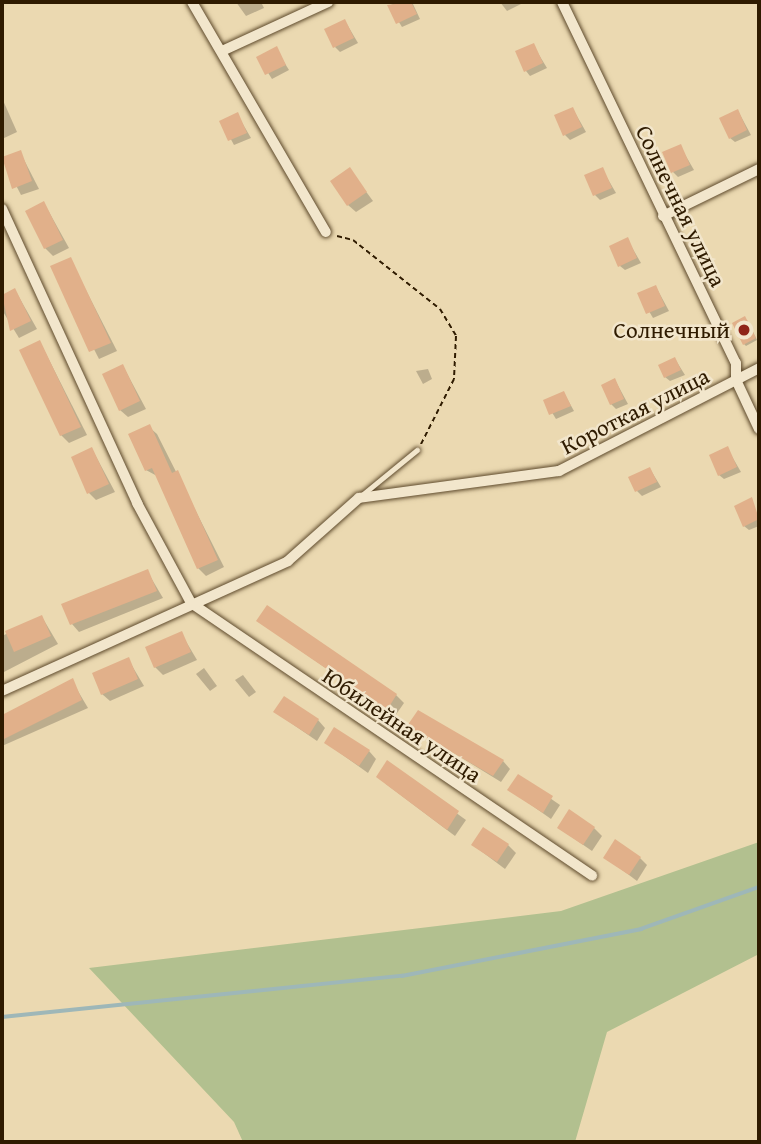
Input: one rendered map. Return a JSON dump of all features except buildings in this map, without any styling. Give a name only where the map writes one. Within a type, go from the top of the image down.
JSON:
[{"type":"street","points":[[192,2],[326,232]]},
{"type":"street","points":[[222,51],[328,2]]},
{"type":"street","name":"Солнечная улица","points":[[562,2],[736,363],[736,380],[759,429]]},
{"type":"street","points":[[663,216],[759,169]]},
{"type":"street","name":"Юбилейная улица","points":[[2,209],[136,503],[191,603],[592,876]]},
{"type":"street","name":"Короткая улица","points":[[359,498],[559,471],[759,368]]},
{"type":"street","points":[[2,691],[288,561],[359,498]]},
{"type":"lane","points":[[359,498],[417,450]]},
{"type":"path","points":[[326,232],[353,240],[440,309],[456,336],[454,379],[417,450]]},
{"type":"green space","points":[[759,842],[759,954],[607,1032],[575,1142],[243,1142],[234,1122],[89,968],[561,911]]},
{"type":"waterway","points":[[2,1017],[402,976],[641,929],[759,887]]},
{"type":"place","name":"Солнечный","points":[[744,330]]}]
